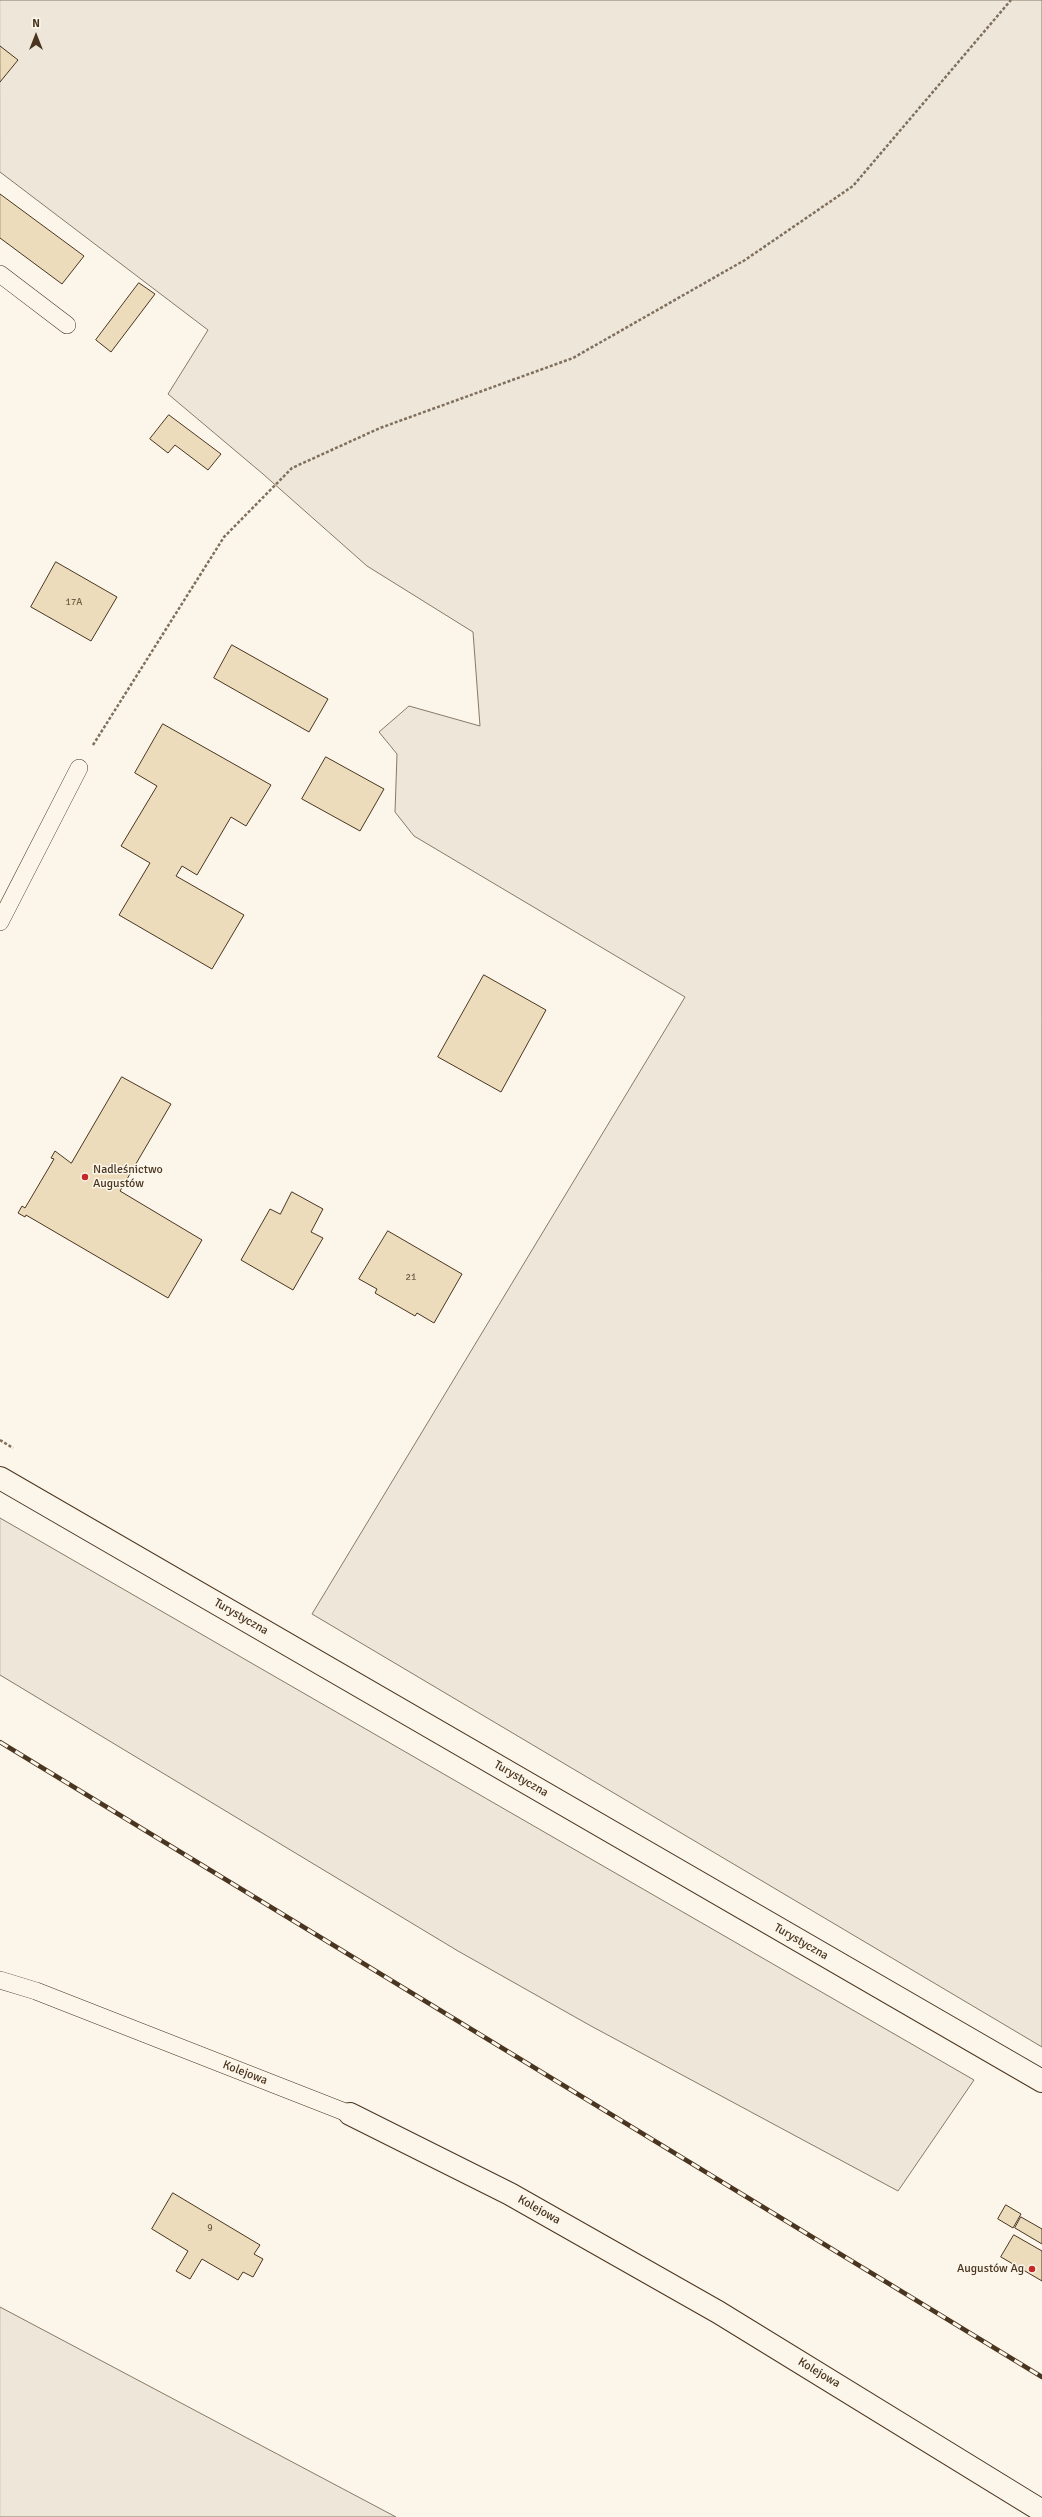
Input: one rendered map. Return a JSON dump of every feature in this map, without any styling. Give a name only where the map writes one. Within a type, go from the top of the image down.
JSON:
[{"type":"street","name":"Turystyczna","points":[[0,1478],[1042,2081]]},
{"type":"street","name":"Kolejowa","points":[[350,2114],[510,2194],[718,2312],[1042,2511]]},
{"type":"lane","points":[[0,274],[68,325]]},
{"type":"lane","points":[[0,922],[79,768]]},
{"type":"lane","name":"Kolejowa","points":[[0,1980],[36,1991],[350,2114]]},
{"type":"path","points":[[79,768],[224,537],[292,468],[380,428],[573,358],[745,260],[853,186],[1010,0]]},
{"type":"shaded area","points":[[0,0],[1042,0],[1042,2047],[312,1614],[685,997],[414,836],[395,812],[397,754],[379,732],[409,706],[480,726],[473,632],[367,566],[263,474],[168,394],[208,330],[0,172]]},
{"type":"shaded area","points":[[0,1518],[974,2080],[898,2191],[591,2026],[458,1951],[0,1675]]},
{"type":"shaded area","points":[[0,2307],[396,2517],[0,2517]]},
{"type":"building","points":[[0,46],[18,60],[0,82]]},
{"type":"building","points":[[0,194],[84,256],[62,284],[0,238]]},
{"type":"building","points":[[139,283],[155,294],[111,352],[96,340]]},
{"type":"building","points":[[169,415],[221,454],[208,470],[175,445],[168,453],[150,439]]},
{"type":"building","points":[[56,562],[117,597],[91,641],[31,607]]},
{"type":"building","points":[[232,645],[328,699],[309,732],[214,678]]},
{"type":"building","points":[[163,724],[271,785],[246,826],[231,817],[197,875],[182,866],[176,876],[244,915],[212,969],[119,915],[150,863],[121,846],[157,786],[135,773]]},
{"type":"building","points":[[326,757],[384,789],[360,831],[302,799]]},
{"type":"building","points":[[484,975],[546,1010],[501,1092],[438,1057]]},
{"type":"building","name":"Nadleśnictwo Augustów","points":[[122,1077],[171,1104],[120,1191],[202,1240],[168,1298],[26,1215],[25,1217],[18,1213],[22,1206],[25,1208],[54,1159],[51,1158],[55,1151],[71,1163]]},
{"type":"building","points":[[292,1192],[323,1209],[311,1232],[323,1238],[293,1290],[241,1260],[270,1209],[280,1214]]},
{"type":"building","points":[[388,1231],[462,1274],[434,1323],[417,1313],[415,1316],[375,1293],[377,1289],[359,1279]]},
{"type":"building","points":[[173,2193],[260,2245],[254,2254],[263,2259],[253,2277],[243,2272],[238,2280],[202,2259],[190,2279],[176,2271],[188,2251],[152,2229]]},
{"type":"building","points":[[1006,2205],[1021,2214],[1013,2228],[998,2219]]},
{"type":"building","points":[[1021,2217],[1042,2229],[1042,2244],[1015,2228]]},
{"type":"building","name":"Augustów Ag","points":[[1014,2235],[1042,2251],[1042,2281],[1001,2257]]},
{"type":"railway","points":[[0,1742],[1042,2377]]},
{"type":"place","name":"Nadleśnictwo Augustów","points":[[85,1177]]},
{"type":"place","name":"Augustów Ag","points":[[1032,2269]]}]
